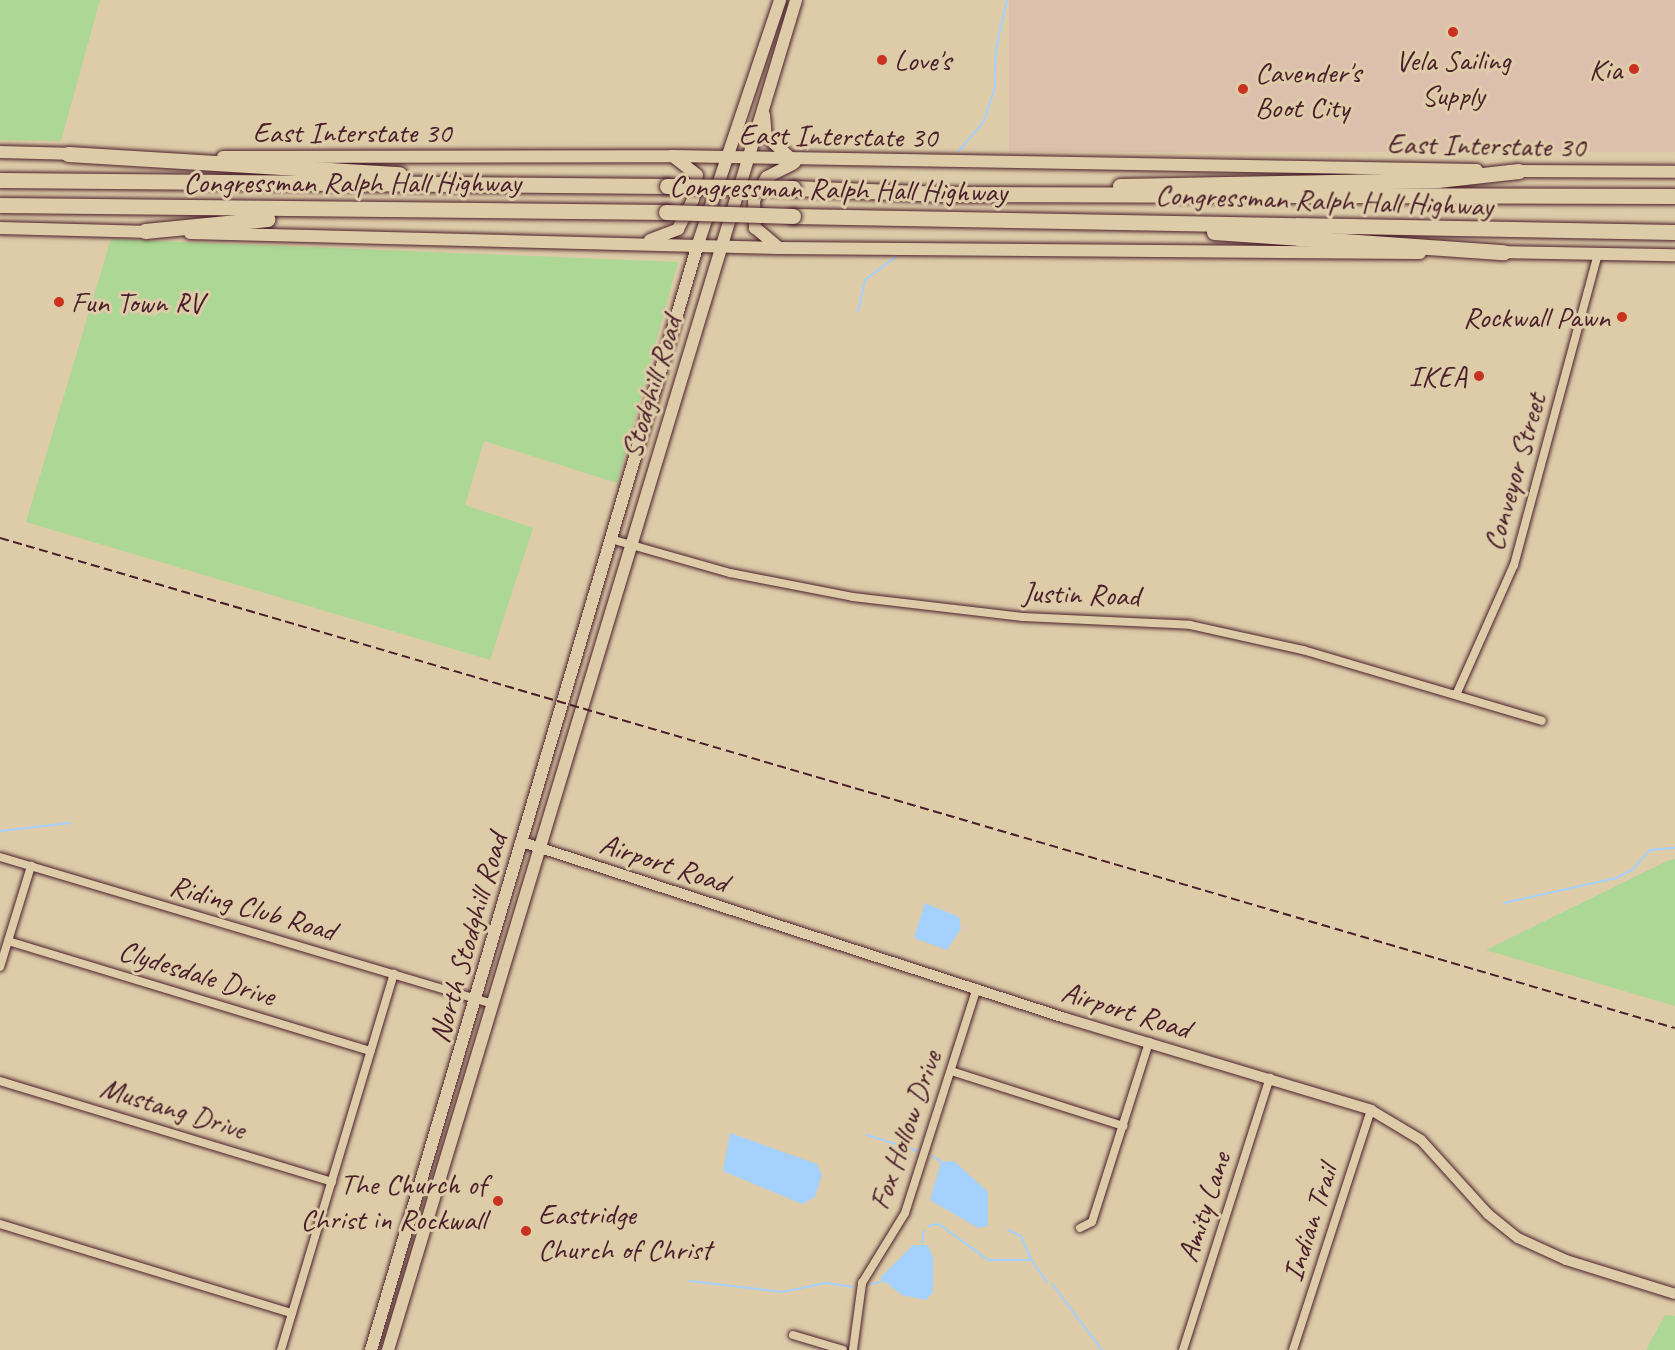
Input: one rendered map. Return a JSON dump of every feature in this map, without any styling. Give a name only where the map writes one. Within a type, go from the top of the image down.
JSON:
[{"type":"highway","points":[[68,154],[516,185]]},
{"type":"highway","points":[[1025,195],[1150,184],[1438,180],[1518,171]]},
{"type":"highway","name":"Congressman Ralph Hall Highway","points":[[0,180],[667,186],[1025,195],[1675,196]]},
{"type":"highway","name":"Congressman Ralph Hall Highway","points":[[0,205],[666,212],[1675,232]]},
{"type":"highway","points":[[145,231],[225,219],[453,214],[479,209]]},
{"type":"highway","points":[[978,219],[1503,252]]},
{"type":"main road","name":"Stodghill Road","points":[[614,540],[698,244],[729,159],[780,0]]},
{"type":"main road","name":"Stodghill Road","points":[[629,544],[796,0]]},
{"type":"main road","points":[[764,107],[766,136],[796,162],[767,177],[754,200],[755,228],[778,248]]},
{"type":"main road","name":"East Interstate 30","points":[[0,152],[353,159],[671,156],[796,162],[1675,172]]},
{"type":"main road","points":[[640,243],[678,230],[693,199],[697,175],[671,156]]},
{"type":"main road","points":[[0,228],[698,244],[778,248],[1675,255]]},
{"type":"main road","name":"North Stodghill Road","points":[[371,1350],[614,540]]},
{"type":"main road","name":"North Stodghill Road","points":[[388,1350],[629,544]]},
{"type":"street","name":"Conveyor Street","points":[[1456,695],[1514,565],[1598,254]]},
{"type":"street","name":"Justin Road","points":[[614,540],[740,575],[865,599],[1023,617],[1190,625],[1303,650],[1542,721]]},
{"type":"street","name":"Airport Road","points":[[522,842],[1149,1042],[1371,1110],[1421,1140],[1488,1214],[1518,1238],[1553,1256],[1675,1293]]},
{"type":"street","name":"Riding Club Road","points":[[0,857],[493,1004]]},
{"type":"street","points":[[0,967],[31,866]]},
{"type":"street","name":"Clydesdale Drive","points":[[8,941],[371,1051]]},
{"type":"street","points":[[281,1350],[394,974]]},
{"type":"street","name":"Fox Hollow Drive","points":[[853,1350],[862,1283],[905,1213],[978,988]]},
{"type":"street","points":[[1080,1228],[1092,1222],[1149,1042]]},
{"type":"street","points":[[951,1071],[1123,1126]]},
{"type":"street","name":"Amity Lane","points":[[1183,1350],[1270,1078]]},
{"type":"street","name":"Mustang Drive","points":[[0,1081],[332,1182]]},
{"type":"street","name":"Indian Trail","points":[[1293,1350],[1371,1110]]},
{"type":"street","points":[[0,1224],[292,1313]]},
{"type":"street","points":[[793,1335],[843,1350]]},
{"type":"shaded area","points":[[1009,0],[1675,0],[1675,152],[1009,152]]},
{"type":"green space","points":[[0,0],[100,0],[61,141],[0,140]]},
{"type":"green space","points":[[111,239],[678,262],[617,483],[484,441],[465,505],[533,528],[490,660],[26,522]]},
{"type":"green space","points":[[1675,859],[1675,1006],[1486,950],[1667,861]]},
{"type":"green space","points":[[1665,1315],[1675,1316],[1675,1350],[1646,1350]]},
{"type":"water","points":[[925,903],[959,917],[961,929],[947,950],[914,938]]},
{"type":"water","points":[[730,1133],[817,1164],[822,1175],[815,1197],[802,1204],[723,1171]]},
{"type":"water","points":[[954,1161],[988,1192],[988,1226],[978,1228],[930,1200],[941,1162]]},
{"type":"water","points":[[913,1245],[928,1245],[933,1258],[933,1292],[926,1300],[902,1295],[880,1278]]},
{"type":"waterway","points":[[959,151],[984,121],[995,88],[996,49],[1007,0]]},
{"type":"waterway","points":[[858,311],[865,280],[896,257]]},
{"type":"waterway","points":[[0,831],[70,823]]},
{"type":"waterway","points":[[1504,903],[1616,878],[1632,870],[1650,850],[1675,848]]},
{"type":"waterway","points":[[867,1135],[918,1151]]},
{"type":"waterway","points":[[932,1156],[945,1164]]},
{"type":"waterway","points":[[929,1226],[939,1224],[988,1260],[1031,1260],[1047,1282]]},
{"type":"waterway","points":[[922,1243],[924,1230]]},
{"type":"waterway","points":[[1008,1230],[1021,1236],[1031,1259]]},
{"type":"waterway","points":[[690,1281],[782,1292],[826,1283],[853,1287]]},
{"type":"waterway","points":[[872,1284],[884,1281]]},
{"type":"waterway","points":[[1052,1284],[1102,1350]]},
{"type":"railway","points":[[0,538],[1675,1028]]},
{"type":"place","name":"Vela Sailing Supply","points":[[1453,32]]},
{"type":"place","name":"Love's","points":[[882,60]]},
{"type":"place","name":"Kia","points":[[1634,69]]},
{"type":"place","name":"Cavender's Boot City","points":[[1243,89]]},
{"type":"place","name":"Fun Town RV","points":[[59,302]]},
{"type":"place","name":"Rockwall Pawn","points":[[1622,317]]},
{"type":"place","name":"IKEA","points":[[1479,376]]},
{"type":"place","name":"The Church of Christ in Rockwall","points":[[498,1201]]},
{"type":"place","name":"Eastridge Church of Christ","points":[[526,1231]]}]
